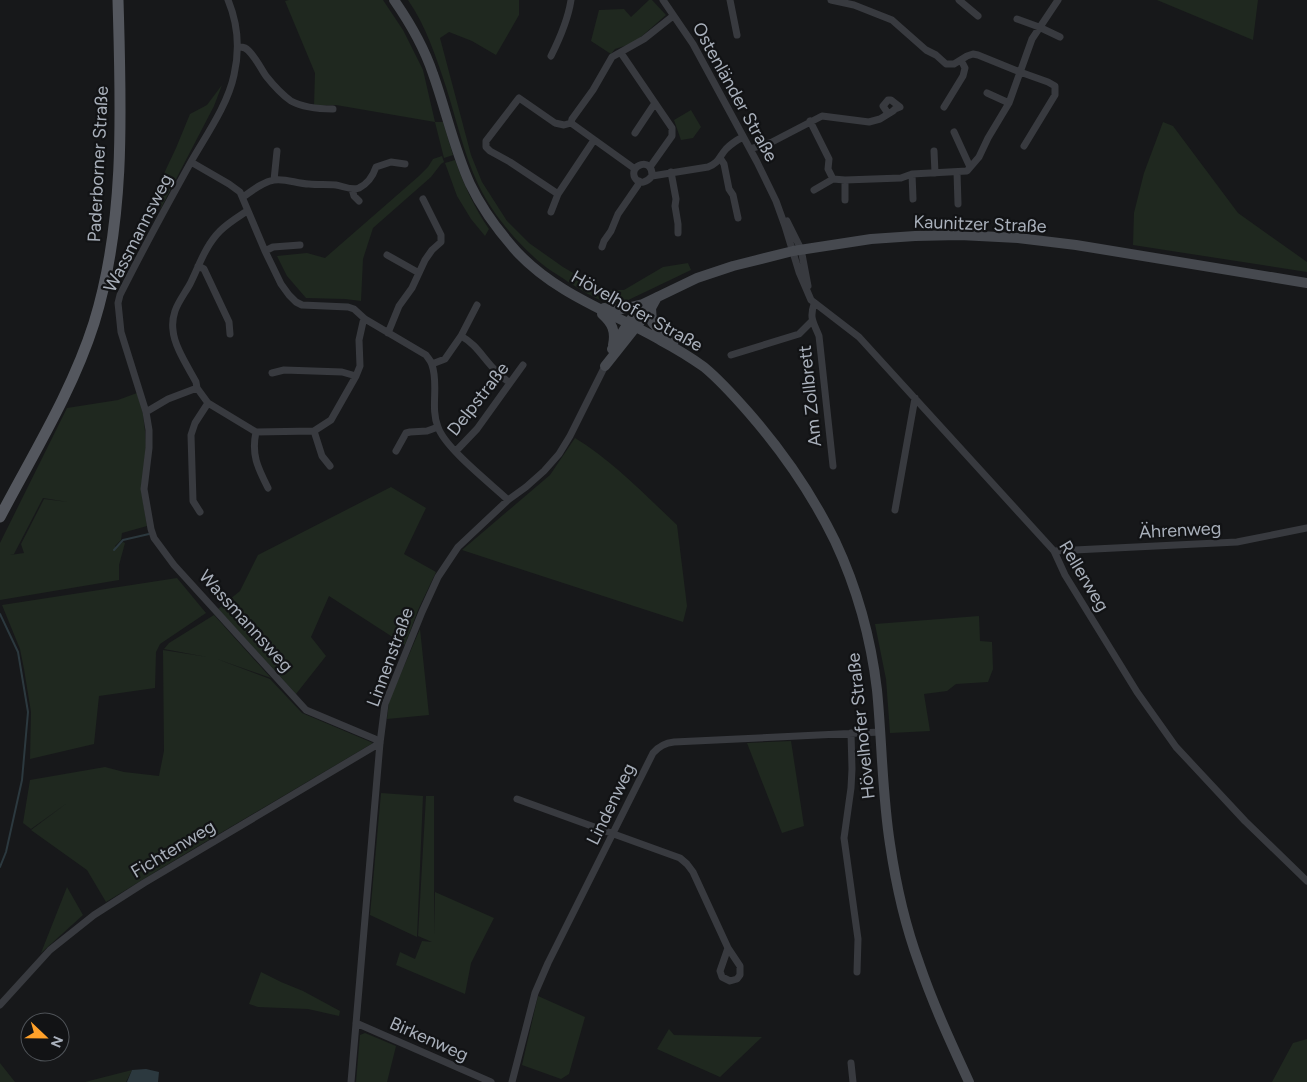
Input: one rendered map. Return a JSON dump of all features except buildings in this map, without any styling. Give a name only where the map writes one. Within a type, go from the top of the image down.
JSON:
[{"type":"main road","name":"Paderborner Straße","points":[[0,517],[57,409],[82,356],[94,323],[105,280],[117,193],[120,141],[118,0]]},
{"type":"main road","name":"Hövelhofer Straße","points":[[394,0],[411,25],[432,70],[459,156],[471,184],[483,207],[517,252],[538,273],[565,291],[690,357],[718,379],[769,436],[820,510],[837,545],[856,593],[867,637],[874,674],[889,840],[904,916],[928,989],[970,1082]]},
{"type":"main road","name":"Kaunitzer Straße","points":[[647,306],[658,296],[697,278],[732,266],[797,250],[871,239],[915,236],[1018,238],[1076,245],[1307,283]]},
{"type":"main road","points":[[594,306],[618,310],[647,306]]},
{"type":"main road","points":[[594,306],[610,321],[615,335],[613,347],[605,366]]},
{"type":"main road","points":[[613,347],[647,306]]},
{"type":"main road","points":[[647,306],[652,322],[658,329],[682,347],[690,357]]},
{"type":"main road","points":[[605,366],[632,325]]},
{"type":"street","name":"Wassmannsweg","points":[[228,0],[234,20],[238,47],[234,76],[223,104],[146,244],[118,302],[121,332],[146,412],[149,430],[149,448],[144,489],[151,529],[154,538],[174,565],[306,710],[375,739],[380,743]]},
{"type":"street","points":[[551,56],[561,36],[571,0]]},
{"type":"street","name":"Ostenländer Straße","points":[[663,0],[693,44],[750,148],[797,250]]},
{"type":"street","points":[[730,0],[737,35]]},
{"type":"street","points":[[831,0],[854,5],[892,20],[926,50],[936,55],[946,64],[954,64],[967,56],[978,54],[1055,86],[1055,95],[1024,146]]},
{"type":"street","points":[[959,0],[978,16]]},
{"type":"street","points":[[814,190],[833,179],[901,178],[912,174],[967,171],[980,157],[988,138],[1009,103],[1032,39],[1058,0]]},
{"type":"street","points":[[571,123],[612,57],[644,39],[673,16]]},
{"type":"street","points":[[1018,18],[1060,37]]},
{"type":"street","points":[[238,47],[246,48],[279,91],[292,101],[304,106],[333,109]]},
{"type":"street","points":[[621,53],[671,126],[672,136],[650,167]]},
{"type":"street","points":[[944,107],[963,76],[965,68],[961,60]]},
{"type":"street","points":[[987,93],[1009,103]]},
{"type":"street","points":[[558,194],[490,151],[486,147],[486,141],[520,98],[555,123],[564,125],[571,123]]},
{"type":"street","points":[[635,133],[655,104]]},
{"type":"street","points":[[750,148],[772,142],[822,116],[869,122],[880,119],[890,113]]},
{"type":"street","points":[[810,122],[829,159],[828,169],[833,179]]},
{"type":"street","points":[[571,123],[635,169]]},
{"type":"street","points":[[954,132],[970,168]]},
{"type":"street","points":[[652,176],[650,167],[646,164],[640,164],[635,169],[636,178],[644,182],[648,181],[652,176],[708,167],[716,163],[725,150],[743,136]]},
{"type":"street","points":[[551,212],[558,194],[594,140]]},
{"type":"street","points":[[274,180],[276,151]]},
{"type":"street","points":[[934,151],[935,172]]},
{"type":"street","points":[[720,158],[724,164],[738,218]]},
{"type":"street","points":[[191,162],[240,192],[280,284],[296,302],[310,306],[348,307],[354,309],[365,319],[426,355],[432,364],[434,373],[434,410],[438,427],[445,440],[508,500]]},
{"type":"street","points":[[243,197],[258,187],[274,180],[339,185],[352,189],[359,188],[373,176],[376,167],[391,162],[405,164]]},
{"type":"street","points":[[671,172],[676,199],[678,233]]},
{"type":"street","points":[[958,172],[958,204]]},
{"type":"street","points":[[912,174],[913,200]]},
{"type":"street","points":[[845,180],[846,200]]},
{"type":"street","points":[[602,247],[618,214],[638,186],[639,181]]},
{"type":"street","points":[[352,189],[354,196],[359,201]]},
{"type":"street","points":[[388,333],[399,306],[412,288],[425,260],[441,242],[441,235],[423,199]]},
{"type":"street","points":[[247,211],[231,221],[209,245],[176,309],[173,320],[173,332],[178,346],[196,382],[197,388],[208,403],[256,432],[314,431],[331,420],[356,376],[360,366],[359,340],[365,319]]},
{"type":"street","points":[[265,251],[273,247],[300,245]]},
{"type":"street","points":[[797,250],[806,271],[809,296],[814,304]]},
{"type":"street","points":[[387,256],[419,273]]},
{"type":"street","points":[[198,266],[204,269],[229,322],[230,334]]},
{"type":"street","name":"Am Zollbrett","points":[[814,304],[812,321],[819,336],[833,466]]},
{"type":"street","name":"Rellerweg","points":[[814,304],[859,337],[1054,551],[1065,575],[1137,692],[1176,747],[1245,821],[1307,881]]},
{"type":"street","points":[[432,364],[445,359],[461,336],[477,305]]},
{"type":"street","points":[[731,356],[799,334],[812,321]]},
{"type":"street","points":[[461,336],[470,341],[510,384]]},
{"type":"street","name":"Delpstraße","points":[[456,451],[477,429],[523,365]]},
{"type":"street","name":"Linnenstraße","points":[[351,1082],[385,704],[438,577],[458,547],[508,500],[538,477],[559,454],[605,366]]},
{"type":"street","points":[[272,373],[284,370],[342,372],[356,376]]},
{"type":"street","points":[[146,412],[168,399],[197,388]]},
{"type":"street","points":[[895,510],[915,398]]},
{"type":"street","points":[[200,512],[193,501],[191,435],[195,422],[208,403]]},
{"type":"street","points":[[396,451],[406,433],[427,431],[438,427]]},
{"type":"street","points":[[314,431],[322,456],[330,466]]},
{"type":"street","points":[[256,432],[253,444],[256,464],[268,488]]},
{"type":"street","name":"Ährenweg","points":[[1054,551],[1237,542],[1307,528]]},
{"type":"street","name":"Lindenweg","points":[[512,1082],[535,993],[548,963],[657,748],[667,742],[880,732]]},
{"type":"street","points":[[852,733],[851,788],[844,838],[858,939],[857,972]]},
{"type":"street","name":"Fichtenweg","points":[[0,1005],[50,950],[94,914],[380,743]]},
{"type":"street","points":[[517,799],[680,858],[693,872],[728,948]]},
{"type":"street","name":"Birkenweg","points":[[356,1023],[490,1082]]},
{"type":"street","points":[[851,1063],[852,1080]]},
{"type":"shaded area","points":[[383,0],[403,30],[423,70],[435,122],[336,105],[314,106],[315,73],[285,1]]},
{"type":"shaded area","points":[[408,0],[519,0],[519,15],[496,55],[472,41],[449,32],[440,38],[471,155],[482,182],[507,221],[529,243],[563,267],[590,283],[608,290],[624,290],[663,267],[688,263],[691,270],[622,303],[611,304],[573,285],[533,256],[498,217],[478,184],[464,149],[434,53],[420,20]]},
{"type":"shaded area","points":[[649,0],[652,0],[666,15],[634,43],[615,49],[611,54],[591,41],[599,10],[624,9],[631,17]]},
{"type":"shaded area","points":[[1157,0],[1258,0],[1253,40]]},
{"type":"shaded area","points":[[222,85],[214,106],[161,208],[152,199],[190,114],[207,105]]},
{"type":"shaded area","points":[[691,110],[701,127],[693,138],[681,140],[674,120]]},
{"type":"shaded area","points":[[435,122],[443,122],[453,155],[444,158]]},
{"type":"shaded area","points":[[1163,122],[1173,126],[1238,213],[1307,262],[1307,272],[1133,245],[1134,213],[1144,173]]},
{"type":"shaded area","points":[[442,156],[444,162],[431,177],[373,228],[363,259],[361,301],[306,298],[287,276],[277,256],[307,253],[325,258],[419,176],[433,159]]},
{"type":"shaded area","points":[[455,160],[470,196],[489,229],[485,236],[471,219],[457,196],[445,163]]},
{"type":"shaded area","points":[[137,393],[143,414],[146,448],[141,489],[147,526],[122,533],[121,540],[115,546],[116,548],[123,542],[125,543],[119,565],[119,580],[0,600],[0,543],[67,408],[118,400]],"holes":[[[43,498],[68,502],[44,499],[21,544],[24,553],[10,555],[14,554]]]},
{"type":"shaded area","points":[[575,438],[616,468],[677,525],[687,606],[683,622],[462,550],[550,475]]},
{"type":"shaded area","points":[[391,487],[426,508],[404,554],[436,572],[418,610],[405,645],[329,596],[311,637],[326,656],[296,694],[218,609],[240,591],[258,555]]},
{"type":"shaded area","points":[[177,578],[206,613],[160,644],[156,652],[155,688],[99,696],[94,744],[30,759],[31,712],[24,669],[20,649],[2,605]]},
{"type":"shaded area","points":[[214,615],[271,678],[217,659],[270,679],[302,713],[373,743],[106,902],[87,870],[31,830],[67,803],[31,829],[23,823],[30,780],[105,767],[124,772],[159,776],[164,751],[163,650],[207,657],[164,649],[169,643]]},
{"type":"shaded area","points":[[979,616],[980,641],[992,642],[993,669],[988,682],[956,684],[947,691],[924,694],[930,731],[890,733],[886,679],[875,624]]},
{"type":"shaded area","points":[[420,629],[429,715],[387,719],[389,701]]},
{"type":"shaded area","points":[[791,741],[804,826],[782,833],[747,743]]},
{"type":"shaded area","points":[[381,793],[423,796],[417,937],[370,915]]},
{"type":"shaded area","points":[[426,796],[434,796],[434,934],[435,892],[494,918],[471,963],[465,994],[396,965],[400,952],[415,959],[422,941],[432,942],[418,936]]},
{"type":"shaded area","points":[[67,887],[83,915],[41,953]]},
{"type":"shaded area","points":[[261,972],[303,991],[340,1011],[339,1016],[308,1009],[258,1007],[249,1004]]},
{"type":"shaded area","points":[[538,996],[585,1017],[569,1074],[561,1079],[522,1065]]},
{"type":"shaded area","points":[[669,1029],[674,1035],[762,1037],[720,1077],[657,1049]]},
{"type":"shaded area","points":[[365,1033],[396,1046],[387,1082],[356,1082],[360,1035]]},
{"type":"shaded area","points":[[1307,1039],[1307,1082],[1272,1082],[1293,1043]]},
{"type":"shaded area","points":[[0,1063],[15,1082],[0,1082]]},
{"type":"shaded area","points":[[146,1069],[159,1072],[158,1082],[127,1082],[132,1070]]},
{"type":"shaded area","points":[[132,1070],[126,1082],[85,1082]]},
{"type":"waterway","points":[[114,550],[123,540],[149,534]]},
{"type":"waterway","points":[[0,614],[18,652],[28,712],[22,780],[6,852],[0,867]]}]
